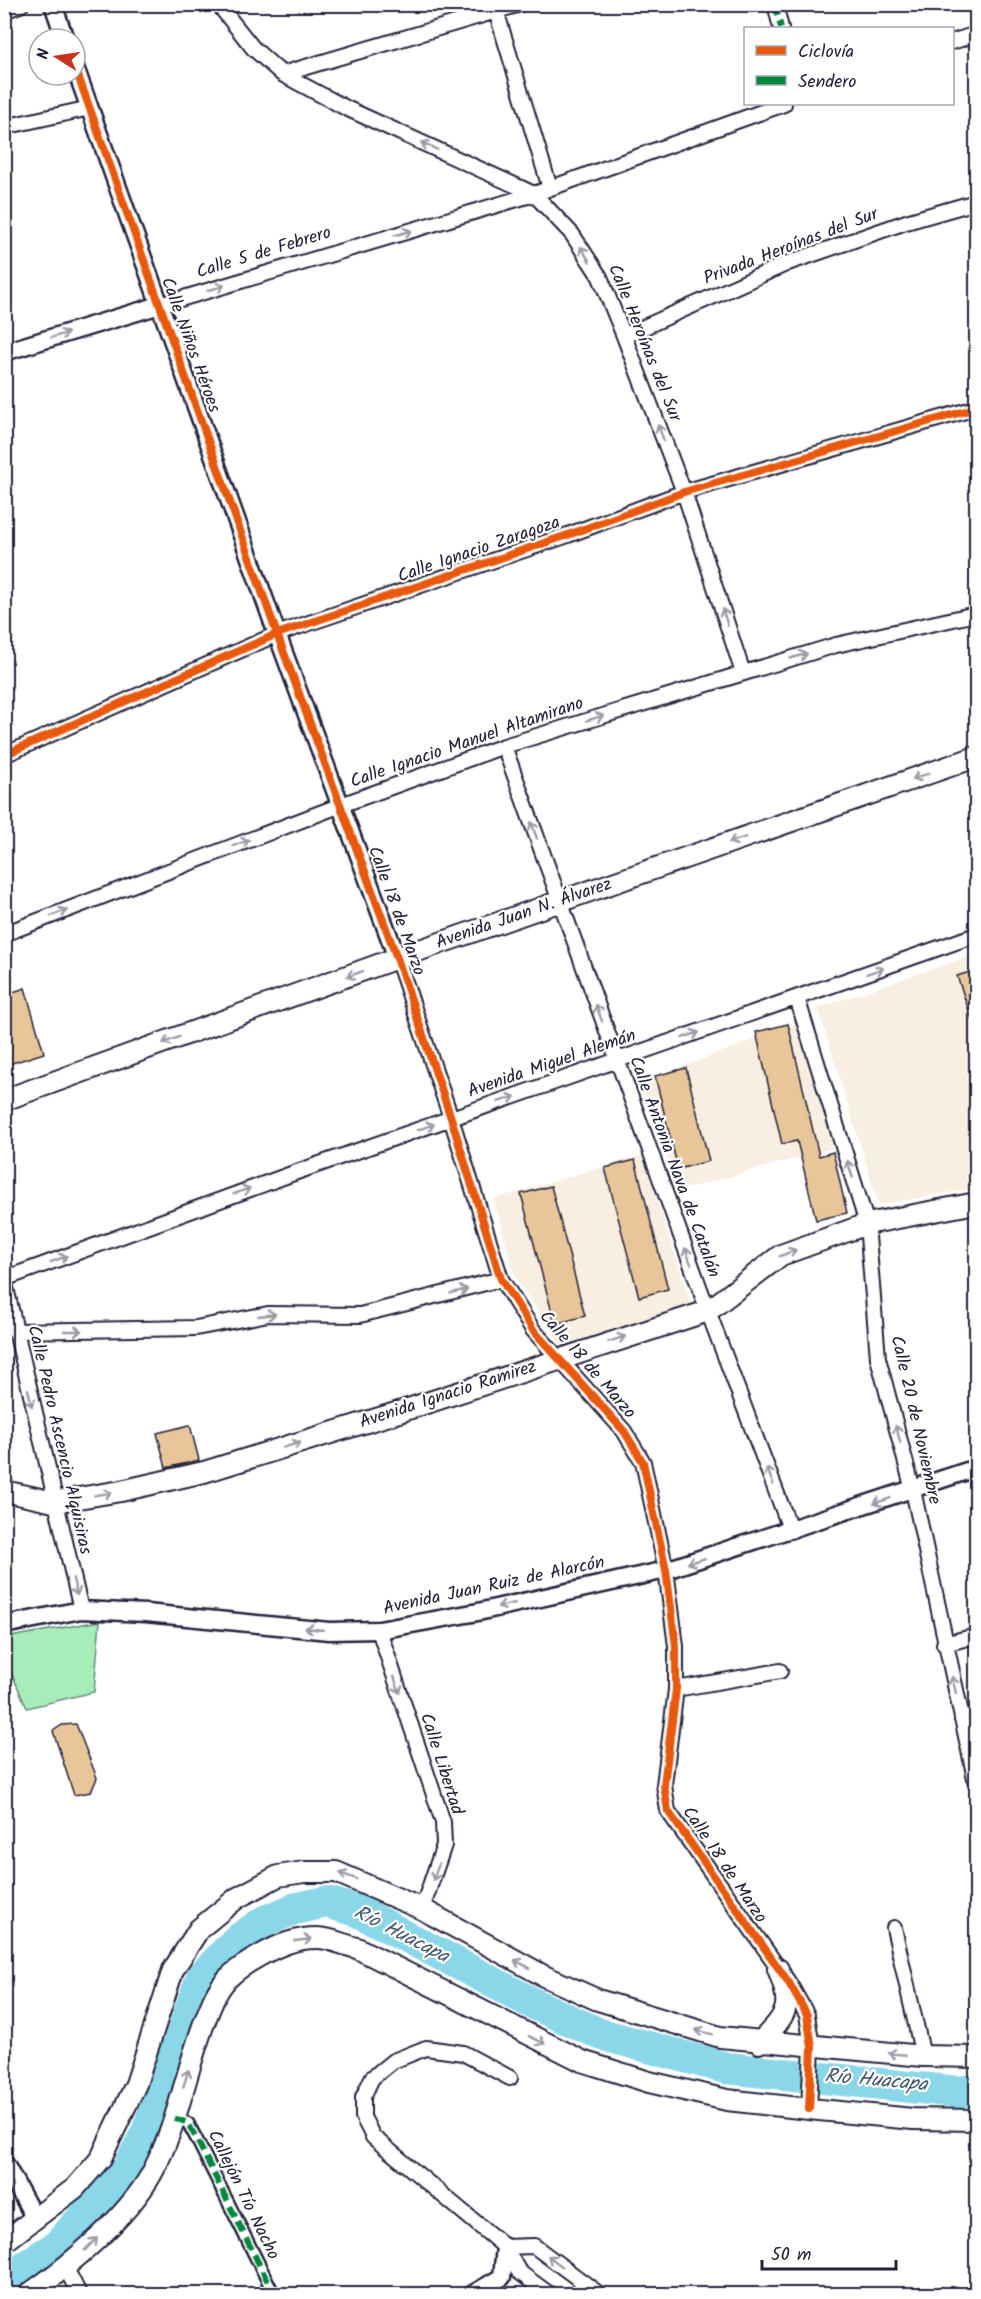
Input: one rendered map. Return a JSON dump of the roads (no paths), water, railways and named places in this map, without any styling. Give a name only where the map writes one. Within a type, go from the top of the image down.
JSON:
[{"type":"main road","name":"Avenida Juan N. Álvarez","points":[[4,1100],[397,958],[976,757]]},
{"type":"main road","name":"Avenida Ignacio Ramirez","points":[[4,1491],[54,1502],[121,1491],[204,1472],[399,1412],[708,1311],[781,1255],[867,1224],[976,1203]]},
{"type":"main road","points":[[4,2242],[75,2188],[101,2158],[136,2084],[173,1970],[199,1929],[237,1898],[278,1876],[304,1872],[336,1872],[422,1909],[544,1976],[598,2000],[720,2037],[811,2051],[976,2057]]},
{"type":"main road","points":[[29,2295],[66,2268],[123,2210],[152,2174],[174,2118],[200,2033],[214,1999],[227,1979],[250,1961],[283,1942],[318,1938],[357,1948],[582,2061],[649,2082],[728,2100],[809,2103],[913,2119],[976,2120]]},
{"type":"main road","points":[[759,2043],[787,2013],[788,1994],[778,1970]]},
{"type":"street","points":[[4,11],[22,4]]},
{"type":"street","points":[[53,4],[61,27]]},
{"type":"street","name":"Calle Heroínas del Sur","points":[[218,4],[253,48],[282,74],[346,108],[534,194],[572,234],[594,267],[624,336],[684,492],[743,673]]},
{"type":"street","points":[[282,74],[495,8],[520,4]]},
{"type":"street","points":[[775,4],[781,27]]},
{"type":"street","points":[[495,8],[550,188]]},
{"type":"street","points":[[954,41],[976,34]]},
{"type":"street","name":"Calle Niños Héroes","points":[[82,87],[277,634]]},
{"type":"street","name":"Calle 5 de Febrero","points":[[4,352],[534,194],[781,105]]},
{"type":"street","points":[[4,127],[90,108]]},
{"type":"street","name":"Privada Heroínas del Sur","points":[[624,336],[788,263],[906,222],[976,202]]},
{"type":"street","name":"Calle Ignacio Zaragoza","points":[[4,755],[277,634],[568,535],[684,492],[976,408]]},
{"type":"street","name":"Calle Ignacio Manuel Altamirano","points":[[4,934],[341,805],[504,746],[836,645],[976,614]]},
{"type":"street","name":"Calle 18 de Marzo","points":[[277,634],[397,958],[452,1118],[501,1280],[533,1330],[624,1431],[643,1462],[666,1570],[676,1646],[676,1689],[664,1785],[668,1811],[807,2015],[811,2051],[809,2103]]},
{"type":"street","name":"Calle Antonia Nava de Catalán","points":[[504,746],[708,1311],[791,1531]]},
{"type":"street","name":"Avenida Miguel Alemán","points":[[5,1279],[174,1215],[976,935]]},
{"type":"street","name":"Calle 20 de Noviembre","points":[[797,998],[867,1224],[878,1358],[913,1490],[944,1644],[976,1783]]},
{"type":"street","name":"Calle Pedro Ascencio Alquisiras","points":[[5,1279],[54,1502],[81,1610]]},
{"type":"street","points":[[15,1331],[196,1328],[268,1314],[360,1315],[501,1280]]},
{"type":"street","name":"Avenida Juan Ruiz de Alarcón","points":[[4,1625],[81,1610],[146,1613],[329,1631],[378,1630],[477,1612],[666,1570],[791,1531],[976,1468]]},
{"type":"street","name":"Calle Libertad","points":[[378,1630],[443,1822],[444,1845],[422,1909]]},
{"type":"street","points":[[944,1644],[976,1636]]},
{"type":"street","points":[[676,1689],[780,1671]]},
{"type":"street","points":[[962,1720],[976,1716]]},
{"type":"street","points":[[894,1928],[923,2056]]},
{"type":"street","points":[[510,2078],[463,2053],[426,2049],[393,2061],[372,2078],[363,2097],[363,2117],[373,2137],[505,2247],[519,2272],[549,2295]]},
{"type":"street","name":"Callejón Tío Nacho","points":[[174,2118],[188,2124],[274,2295]]},
{"type":"street","points":[[4,2162],[34,2219]]},
{"type":"street","points":[[505,2247],[534,2246],[599,2295]]},
{"type":"street","points":[[473,2295],[502,2277],[505,2247]]},
{"type":"street","points":[[66,2268],[79,2295]]},
{"type":"waterway","name":"Río Huacapa","points":[[4,2280],[57,2246],[128,2168],[147,2132],[202,1977],[236,1941],[265,1921],[294,1909],[326,1902],[358,1911],[534,2004],[600,2034],[726,2068],[958,2092],[976,2090]]}]
